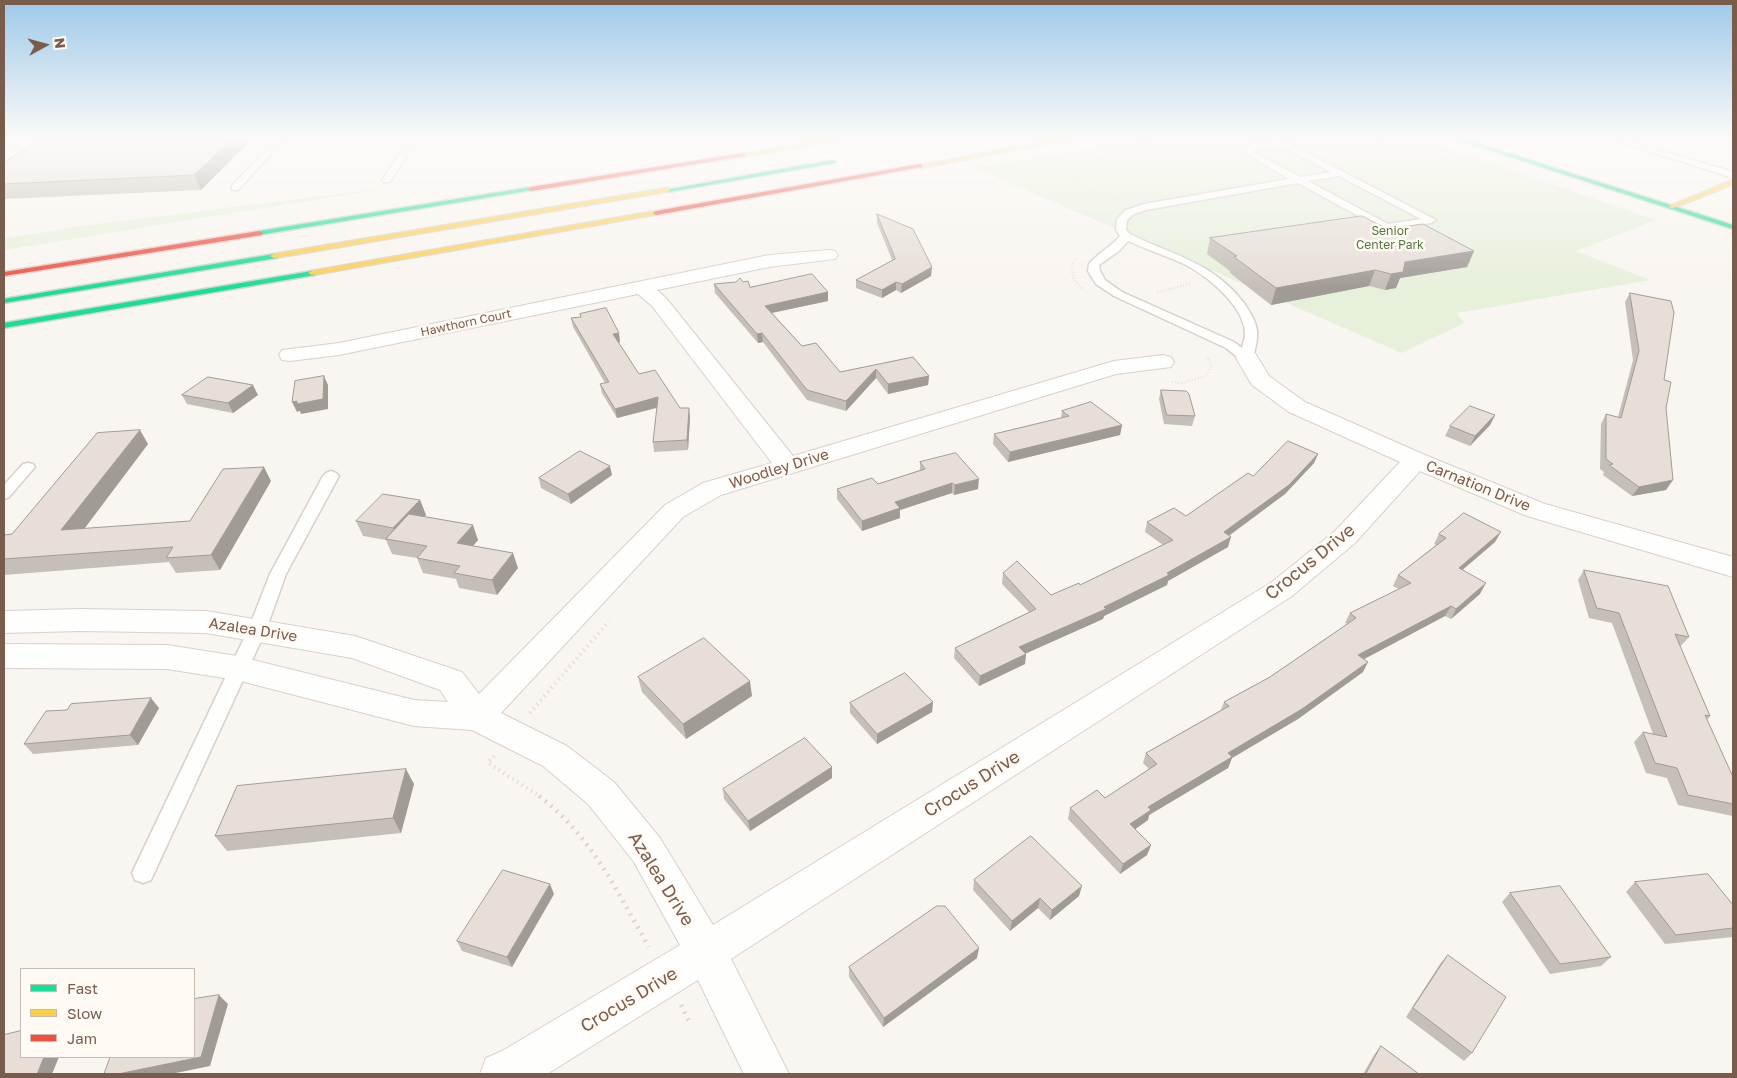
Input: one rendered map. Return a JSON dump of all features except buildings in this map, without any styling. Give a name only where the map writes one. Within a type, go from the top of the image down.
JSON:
[{"type":"main road","points":[[502,193],[526,188]]},
{"type":"main road","points":[[4,274],[531,188]]},
{"type":"main road","points":[[4,301],[675,188]]},
{"type":"main road","points":[[166,298],[723,188]]},
{"type":"main road","points":[[4,326],[794,188]]},
{"type":"main road","points":[[1612,188],[1733,228]]},
{"type":"main road","points":[[1639,188],[1733,218]]},
{"type":"main road","points":[[1671,207],[1716,188]]},
{"type":"street","name":"Hawthorn Court","points":[[290,355],[339,349],[768,261],[828,255]]},
{"type":"street","points":[[642,287],[659,302],[788,466]]},
{"type":"street","name":"Carnation Drive","points":[[1246,358],[1260,380],[1297,407],[1416,460],[1536,510],[1733,567]]},
{"type":"street","name":"Woodley Drive","points":[[477,716],[674,511],[712,489],[1114,368],[1164,372]]},
{"type":"street","name":"Crocus Drive","points":[[502,1074],[518,1067],[666,977],[1282,589],[1345,537],[1416,460]]},
{"type":"street","name":"Azalea Drive","points":[[4,622],[149,620],[206,622],[354,647],[451,681],[477,716]]},
{"type":"street","name":"Azalea Drive","points":[[4,656],[167,657],[238,668],[414,713],[477,716],[555,756],[601,793],[647,850],[706,952],[766,1074]]},
{"type":"lane","points":[[1126,236],[1115,249],[1094,264],[1094,271],[1100,282],[1118,294],[1230,345],[1246,358],[1251,333],[1248,316],[1234,298],[1202,271],[1186,261],[1126,236],[1122,230],[1122,219],[1130,212],[1144,207],[1250,188]]},
{"type":"lane","points":[[1313,188],[1386,227],[1431,220],[1370,188]]},
{"type":"lane","points":[[1109,252],[1129,250],[1162,252]]},
{"type":"lane","points":[[4,494],[28,467]]},
{"type":"lane","points":[[143,873],[257,630],[278,574],[331,476]]},
{"type":"path","points":[[1086,188],[1124,201],[1119,203]]},
{"type":"path","points":[[1076,258],[1072,262],[1072,276],[1078,286],[1085,292]]},
{"type":"path","points":[[1133,300],[1210,278]]},
{"type":"path","points":[[1185,344],[1207,357],[1212,365],[1206,376],[1198,380],[1182,383],[1164,372],[1185,344]]},
{"type":"path","points":[[612,617],[488,763],[512,776],[551,803],[582,837],[611,878],[690,1022]]},
{"type":"green space","points":[[387,188],[4,250],[4,238],[97,224]]},
{"type":"green space","name":"Senior Center Park","points":[[1022,188],[1564,188],[1656,220],[1576,251],[1650,280],[1457,313],[1464,323],[1402,353]]},
{"type":"traffic: fast","points":[[668,190],[678,188]]},
{"type":"traffic: fast","points":[[1612,188],[1733,227]]},
{"type":"traffic: fast","points":[[259,233],[531,189]]},
{"type":"traffic: fast","points":[[4,301],[274,256]]},
{"type":"traffic: fast","points":[[4,326],[312,273]]},
{"type":"traffic: slow","points":[[1671,207],[1717,188]]},
{"type":"traffic: slow","points":[[274,256],[668,190]]},
{"type":"traffic: slow","points":[[312,273],[656,213]]},
{"type":"traffic: jam","points":[[531,189],[535,188]]},
{"type":"traffic: jam","points":[[656,213],[795,188]]},
{"type":"traffic: jam","points":[[4,274],[259,233]]}]
